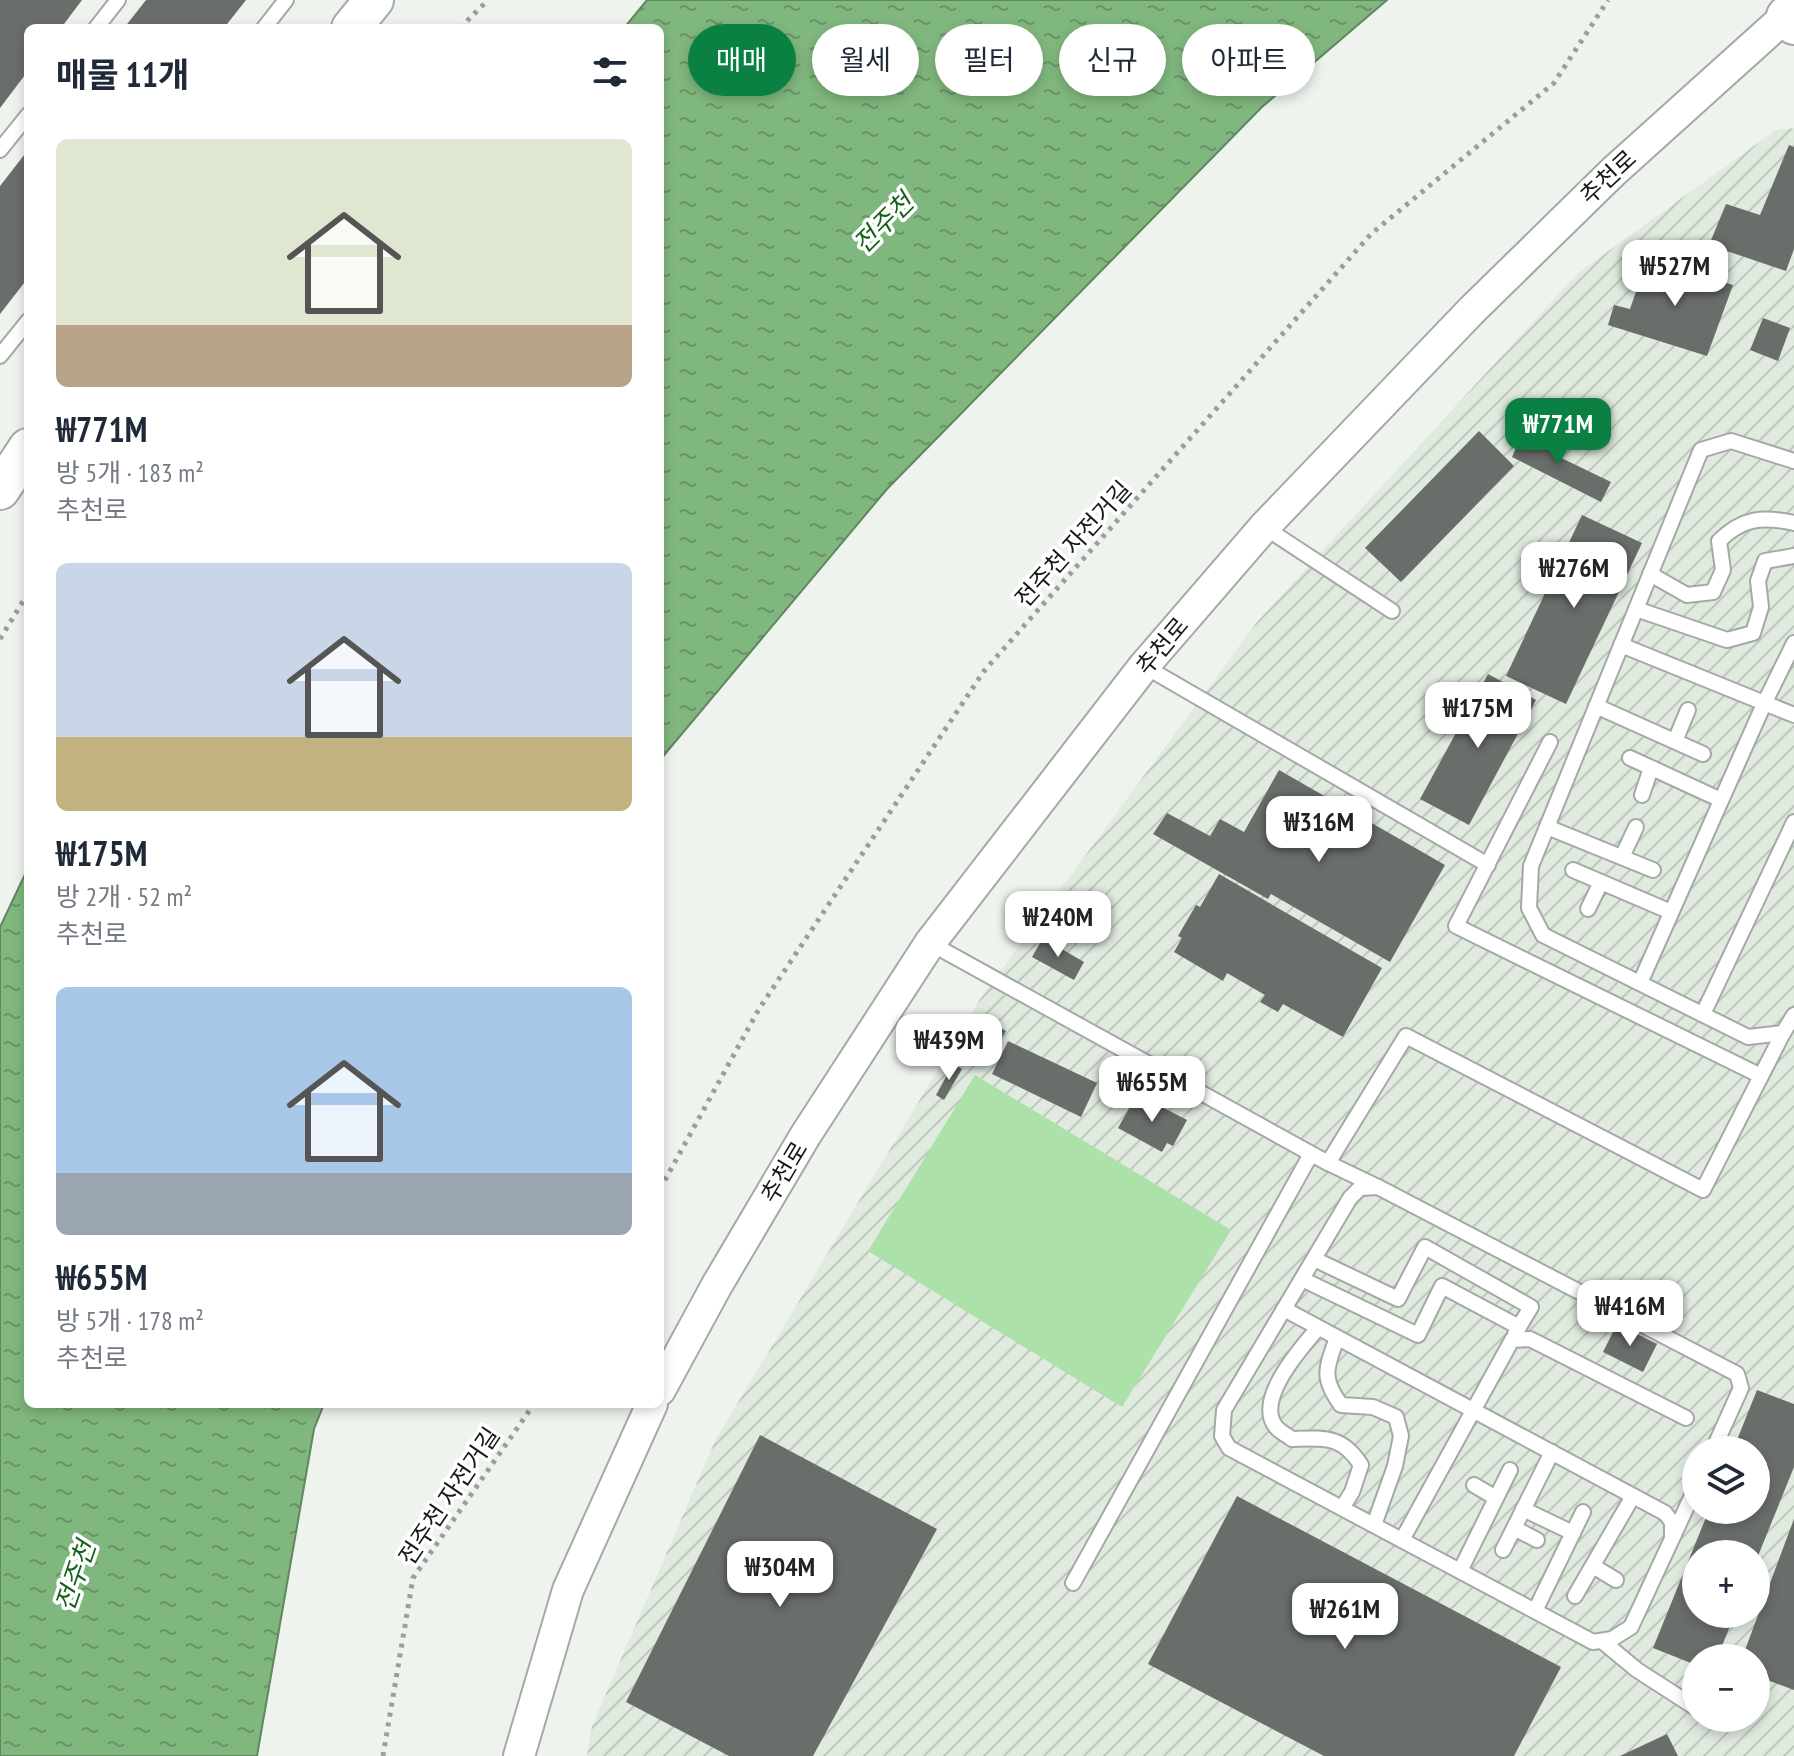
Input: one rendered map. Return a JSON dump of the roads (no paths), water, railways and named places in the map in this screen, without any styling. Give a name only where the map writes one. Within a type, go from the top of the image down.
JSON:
[{"type":"street","points":[[354,24],[374,0]]},
{"type":"street","name":"추천로","points":[[664,1383],[717,1285],[805,1136],[930,943],[1144,666],[1264,527],[1472,310],[1613,172],[1791,16]]},
{"type":"street","points":[[0,490],[24,454]]},
{"type":"street","points":[[519,1756],[568,1590],[650,1408]]},
{"type":"lane","points":[[99,24],[118,0]]},
{"type":"lane","points":[[267,24],[286,0]]},
{"type":"lane","points":[[0,150],[24,120]]},
{"type":"lane","points":[[0,356],[24,326]]},
{"type":"lane","points":[[1783,1033],[1748,1037],[1543,935],[1529,908],[1531,866],[1701,450],[1731,441],[1794,461]]},
{"type":"lane","points":[[1650,574],[1687,595],[1713,592],[1723,570],[1719,541],[1736,525],[1773,518],[1794,523]]},
{"type":"lane","points":[[1264,527],[1392,611]]},
{"type":"lane","points":[[1636,609],[1727,640],[1753,633],[1761,607],[1758,581],[1765,561],[1794,556]]},
{"type":"lane","points":[[1640,983],[1794,643]]},
{"type":"lane","points":[[1621,645],[1794,715]]},
{"type":"lane","points":[[1144,666],[1488,865]]},
{"type":"lane","points":[[1596,706],[1703,754]]},
{"type":"lane","points":[[1675,741],[1688,710]]},
{"type":"lane","points":[[1550,742],[1456,926],[1761,1076]]},
{"type":"lane","points":[[1630,758],[1721,800]]},
{"type":"lane","points":[[1642,795],[1651,768]]},
{"type":"lane","points":[[1703,1014],[1794,822]]},
{"type":"lane","points":[[1547,827],[1653,870]]},
{"type":"lane","points":[[1622,857],[1636,827]]},
{"type":"lane","points":[[1573,870],[1671,912]]},
{"type":"lane","points":[[1588,909],[1601,882]]},
{"type":"lane","points":[[930,943],[1311,1154],[1737,1374],[1741,1388],[1719,1436]]},
{"type":"lane","points":[[1328,1163],[1406,1036],[1703,1190],[1794,1015]]},
{"type":"lane","points":[[1073,1583],[1311,1154]]},
{"type":"lane","points":[[1378,1187],[1360,1188],[1350,1198],[1224,1410],[1222,1436],[1229,1448],[1593,1642],[1612,1639],[1631,1627],[1682,1516]]},
{"type":"lane","points":[[1314,1259],[1398,1299],[1425,1247],[1531,1307],[1402,1540]]},
{"type":"lane","points":[[1302,1279],[1418,1335],[1442,1286],[1515,1334],[1686,1418]]},
{"type":"lane","points":[[1284,1309],[1665,1513],[1672,1522],[1672,1537]]},
{"type":"lane","points":[[1318,1328],[1282,1374],[1270,1405],[1275,1426],[1292,1439],[1327,1438],[1351,1449],[1361,1465],[1352,1492],[1342,1508]]},
{"type":"lane","points":[[1337,1338],[1328,1362],[1328,1387],[1341,1405],[1373,1407],[1396,1417],[1401,1436],[1395,1466],[1374,1525]]},
{"type":"lane","points":[[1503,1550],[1552,1452]]},
{"type":"lane","points":[[1460,1571],[1510,1470]]},
{"type":"lane","points":[[1474,1485],[1496,1498]]},
{"type":"lane","points":[[1575,1596],[1633,1496]]},
{"type":"lane","points":[[1523,1509],[1573,1533]]},
{"type":"lane","points":[[1535,1611],[1583,1512]]},
{"type":"lane","points":[[1514,1528],[1537,1540]]},
{"type":"lane","points":[[1593,1566],[1616,1580]]},
{"type":"lane","points":[[1602,1641],[1637,1670],[1682,1699]]},
{"type":"water","name":"전주천","points":[[647,0],[1387,0],[1315,62],[1315,24],[1182,24],[1182,96],[1275,96],[887,489],[664,755],[664,24],[627,24]]},
{"type":"water","name":"전주천","points":[[24,876],[24,1408],[322,1408],[314,1429],[257,1756],[0,1756],[0,927]]}]
